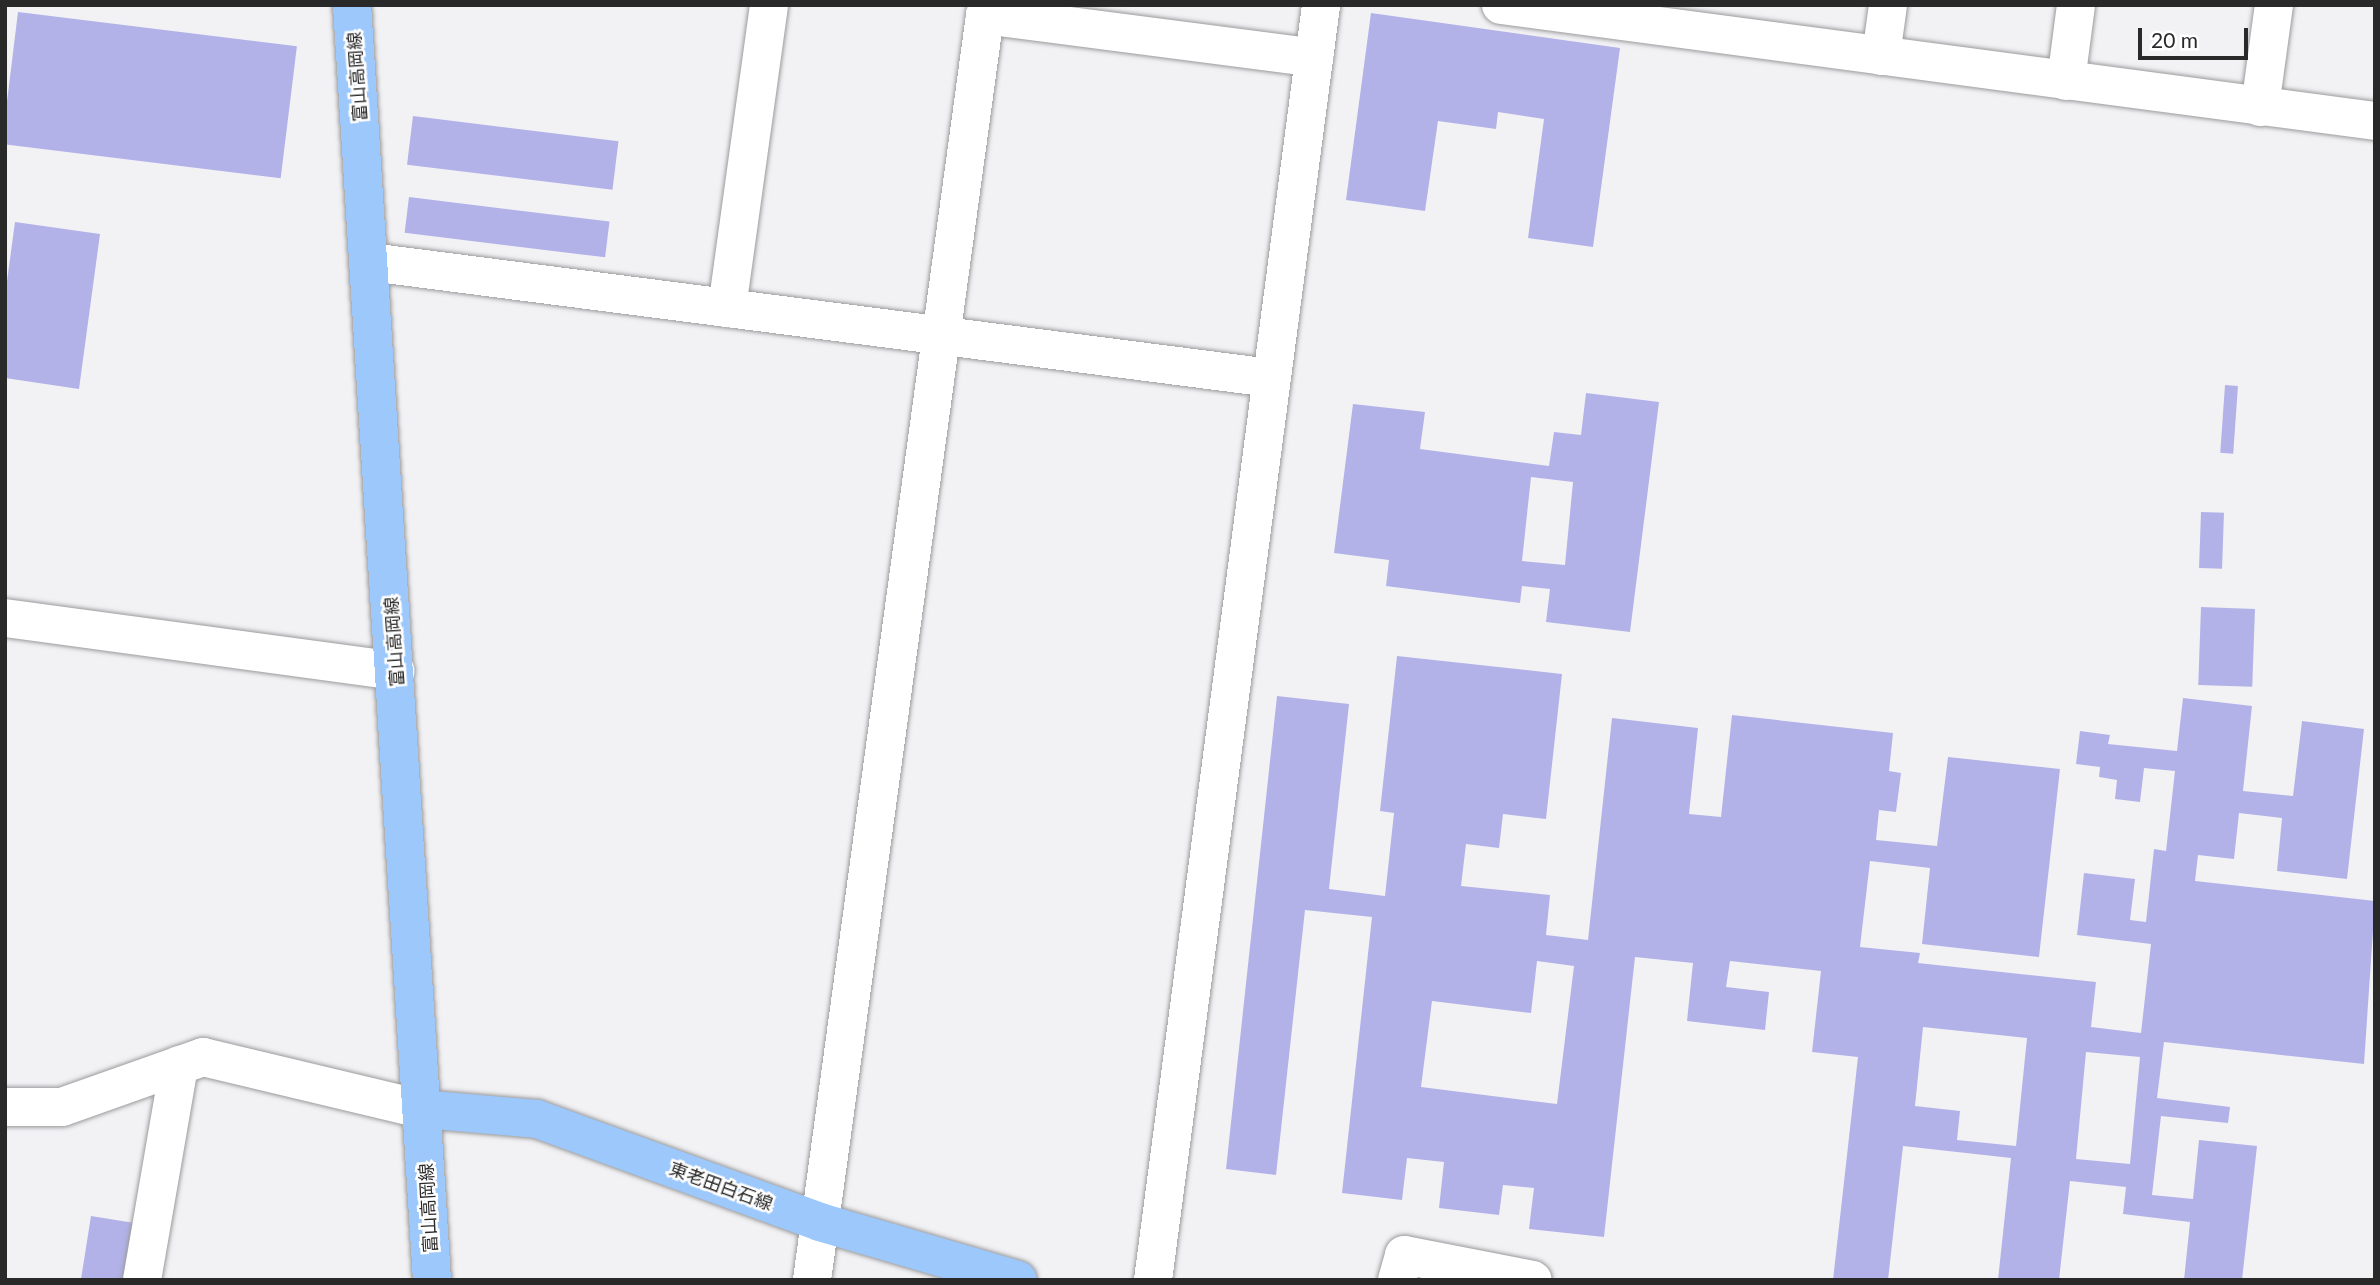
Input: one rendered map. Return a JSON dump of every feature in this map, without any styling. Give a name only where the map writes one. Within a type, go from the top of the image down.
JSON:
[{"type":"main road","name":"富山高岡線","points":[[352,5],[432,1280]]},
{"type":"main road","name":"東老田白石線","points":[[422,1109],[537,1119],[820,1222],[1018,1280]]},
{"type":"street","points":[[727,308],[769,5]]},
{"type":"street","points":[[1153,1280],[1321,5]]},
{"type":"street","points":[[1881,56],[1888,5]]},
{"type":"street","points":[[2066,81],[2076,5]]},
{"type":"street","points":[[2260,107],[2274,5]]},
{"type":"street","points":[[1515,6],[1702,19],[1881,56],[2375,121]]},
{"type":"street","points":[[812,1280],[985,15],[1314,58]]},
{"type":"street","points":[[370,262],[1271,378]]},
{"type":"street","points":[[5,618],[395,671]]},
{"type":"street","points":[[5,1107],[62,1107],[203,1057],[422,1109]]},
{"type":"street","points":[[142,1280],[179,1065]]},
{"type":"street","points":[[1397,1280],[1404,1255],[1533,1280]]},
{"type":"building","points":[[18,12],[297,46],[281,178],[5,144],[5,118]]},
{"type":"building","points":[[1371,13],[1620,48],[1593,247],[1528,238],[1544,119],[1498,112],[1496,129],[1438,121],[1425,211],[1346,200]]},
{"type":"building","points":[[413,116],[618,141],[612,190],[407,165]]},
{"type":"building","points":[[409,197],[609,222],[605,257],[405,233]]},
{"type":"building","points":[[15,222],[100,234],[79,389],[5,378],[5,296]]},
{"type":"building","points":[[2225,385],[2238,386],[2233,454],[2220,453]]},
{"type":"building","points":[[1586,393],[1659,402],[1630,632],[1546,622],[1550,589],[1522,586],[1520,603],[1386,586],[1389,560],[1334,553],[1353,404],[1425,412],[1420,449],[1549,466],[1554,432],[1581,435]],"holes":[[[1531,477],[1573,482],[1565,565],[1522,561]]]},
{"type":"building","points":[[2201,512],[2224,513],[2222,569],[2199,568]]},
{"type":"building","points":[[2201,607],[2255,609],[2252,687],[2198,685]]},
{"type":"building","points":[[1397,656],[1562,674],[1546,819],[1503,814],[1499,848],[1466,844],[1461,886],[1550,895],[1546,935],[1588,940],[1612,718],[1698,728],[1689,814],[1721,817],[1732,715],[1893,733],[1889,771],[1901,773],[1896,812],[1879,810],[1876,840],[1937,846],[1948,757],[2060,769],[2039,957],[1922,944],[1930,868],[1870,861],[1860,947],[1920,953],[1918,963],[2096,982],[2091,1027],[2141,1033],[2151,944],[2077,935],[2084,873],[2135,879],[2130,920],[2146,922],[2154,849],[2166,851],[2175,771],[2144,768],[2140,802],[2115,799],[2117,780],[2099,777],[2100,767],[2076,764],[2080,731],[2110,735],[2108,744],[2177,751],[2183,698],[2252,706],[2243,791],[2293,796],[2302,721],[2364,729],[2347,879],[2277,871],[2282,818],[2239,813],[2234,859],[2198,855],[2195,881],[2375,901],[2364,1064],[2164,1042],[2157,1098],[2230,1107],[2228,1123],[2161,1116],[2152,1195],[2193,1199],[2199,1140],[2257,1146],[2242,1280],[2184,1280],[2190,1222],[2123,1214],[2126,1187],[2070,1181],[2059,1280],[1998,1280],[2011,1158],[1903,1146],[1888,1280],[1833,1280],[1858,1057],[1812,1052],[1821,971],[1730,961],[1726,987],[1769,992],[1765,1030],[1687,1021],[1693,963],[1635,957],[1604,1237],[1529,1229],[1534,1188],[1503,1185],[1499,1215],[1439,1208],[1444,1162],[1407,1158],[1402,1200],[1342,1193],[1372,917],[1305,910],[1276,1175],[1226,1169],[1277,696],[1349,704],[1329,889],[1385,896],[1394,813],[1380,811]],"holes":[[[1537,961],[1574,966],[1557,1104],[1421,1087],[1432,1001],[1531,1013]],[[1923,1027],[2027,1038],[2016,1146],[1957,1140],[1960,1111],[1915,1106]],[[2086,1052],[2140,1057],[2130,1164],[2076,1159]]]},
{"type":"building","points":[[91,1216],[134,1223],[125,1280],[81,1280]]}]
